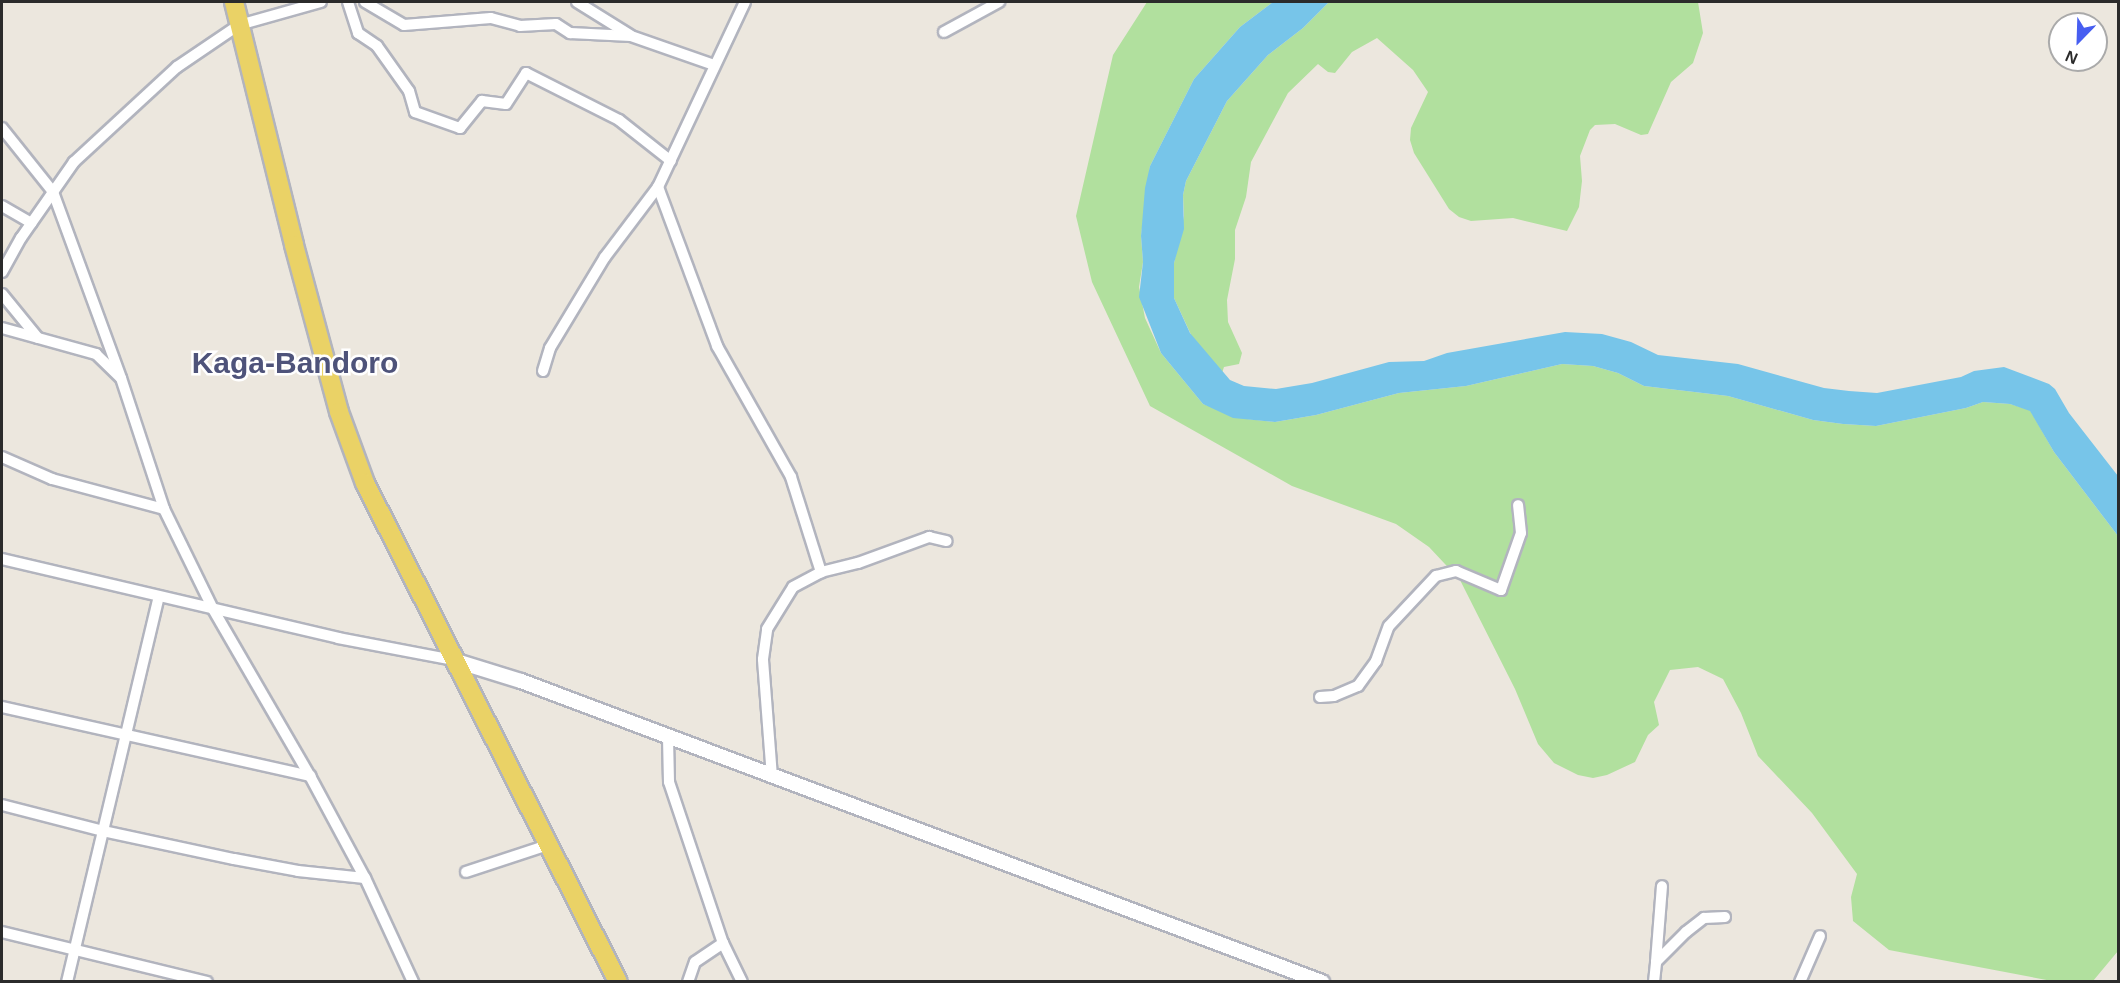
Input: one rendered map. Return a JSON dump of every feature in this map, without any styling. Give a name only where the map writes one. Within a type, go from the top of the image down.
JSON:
[{"type":"main road","points":[[234,2],[339,412],[365,483],[618,981]]},
{"type":"street","points":[[2,272],[31,223],[74,162],[177,68],[239,25],[321,2]]},
{"type":"street","points":[[348,2],[358,33],[377,46],[409,91],[415,112],[460,128],[482,101],[506,104],[526,73],[619,120],[671,161]]},
{"type":"street","points":[[365,2],[404,25],[491,18],[520,26],[556,24],[570,33],[631,36]]},
{"type":"street","points":[[577,2],[631,36],[714,65]]},
{"type":"street","points":[[543,371],[550,348],[605,257],[658,187],[745,2]]},
{"type":"street","points":[[944,32],[999,2]]},
{"type":"street","points":[[2,128],[53,192],[121,378],[164,509],[213,609],[310,776],[365,878],[413,981]]},
{"type":"street","points":[[658,187],[717,346],[791,477],[821,572]]},
{"type":"street","points":[[2,206],[31,223]]},
{"type":"street","points":[[2,294],[38,338]]},
{"type":"street","points":[[2,328],[96,354],[121,378]]},
{"type":"street","points":[[2,457],[52,478],[164,509]]},
{"type":"street","points":[[1320,697],[1334,696],[1358,686],[1376,661],[1389,626],[1436,576],[1456,571],[1501,590],[1521,533],[1518,505]]},
{"type":"street","points":[[772,777],[763,659],[767,629],[793,588],[821,572],[858,563],[929,537],[947,541]]},
{"type":"street","points":[[2,559],[338,638],[453,660],[521,681],[772,777],[1322,981]]},
{"type":"street","points":[[67,981],[159,597]]},
{"type":"street","points":[[2,706],[310,776]]},
{"type":"street","points":[[668,738],[669,782],[723,944],[742,981]]},
{"type":"street","points":[[2,805],[103,831],[287,869],[365,878]]},
{"type":"street","points":[[466,872],[548,845]]},
{"type":"street","points":[[1654,981],[1662,886]]},
{"type":"street","points":[[1656,962],[1704,918],[1725,916]]},
{"type":"street","points":[[2,932],[207,981]]},
{"type":"street","points":[[1800,981],[1820,936]]},
{"type":"street","points":[[688,981],[695,962],[723,944]]},
{"type":"green space","points":[[1147,2],[1273,2],[1240,27],[1194,79],[1150,166],[1141,236],[1143,262],[1139,287],[1145,318],[1161,353],[1203,404],[1247,419],[1275,422],[1316,415],[1399,393],[1466,386],[1562,364],[1593,366],[1618,373],[1644,386],[1728,396],[1813,420],[1843,424],[1876,426],[1966,408],[1983,402],[2010,404],[2030,410],[2054,452],[2118,536],[2118,951],[2093,981],[2057,982],[1889,950],[1853,921],[1851,897],[1857,874],[1812,813],[1758,756],[1741,713],[1723,679],[1698,667],[1670,670],[1654,702],[1659,725],[1648,735],[1635,762],[1607,775],[1593,778],[1578,775],[1554,763],[1538,744],[1515,689],[1460,580],[1429,547],[1396,524],[1292,486],[1150,406],[1092,282],[1076,216],[1113,55]]},
{"type":"green space","points":[[1329,2],[1698,2],[1703,33],[1693,63],[1671,82],[1648,134],[1641,135],[1615,124],[1595,125],[1590,130],[1580,156],[1582,181],[1579,207],[1567,231],[1513,218],[1471,221],[1459,217],[1449,209],[1414,153],[1410,140],[1411,128],[1428,92],[1413,70],[1377,38],[1352,52],[1335,73],[1328,72],[1318,64],[1288,93],[1251,162],[1246,197],[1235,230],[1235,259],[1227,300],[1228,322],[1242,353],[1239,364],[1224,367],[1222,373],[1193,339],[1174,298],[1174,263],[1184,216],[1183,195],[1186,181],[1227,101],[1268,55],[1303,28]]},
{"type":"water","points":[[1273,2],[1329,2],[1303,28],[1268,55],[1227,101],[1186,181],[1183,195],[1184,229],[1174,263],[1174,298],[1190,333],[1230,380],[1244,386],[1276,389],[1312,383],[1389,362],[1424,361],[1447,353],[1565,332],[1602,334],[1631,342],[1658,355],[1738,364],[1824,388],[1849,391],[1877,393],[1961,377],[1974,371],[2004,367],[2049,384],[2055,389],[2069,413],[2118,476],[2118,536],[2054,452],[2030,411],[2010,404],[1983,402],[1966,408],[1876,426],[1843,424],[1813,420],[1728,396],[1644,386],[1618,373],[1593,366],[1562,364],[1466,386],[1399,393],[1316,415],[1275,422],[1233,418],[1203,404],[1161,353],[1139,297],[1143,262],[1141,236],[1145,188],[1150,166],[1194,79],[1240,27]]},
{"type":"district","name":"Kaga-Bandoro","points":[[295,363]]}]
